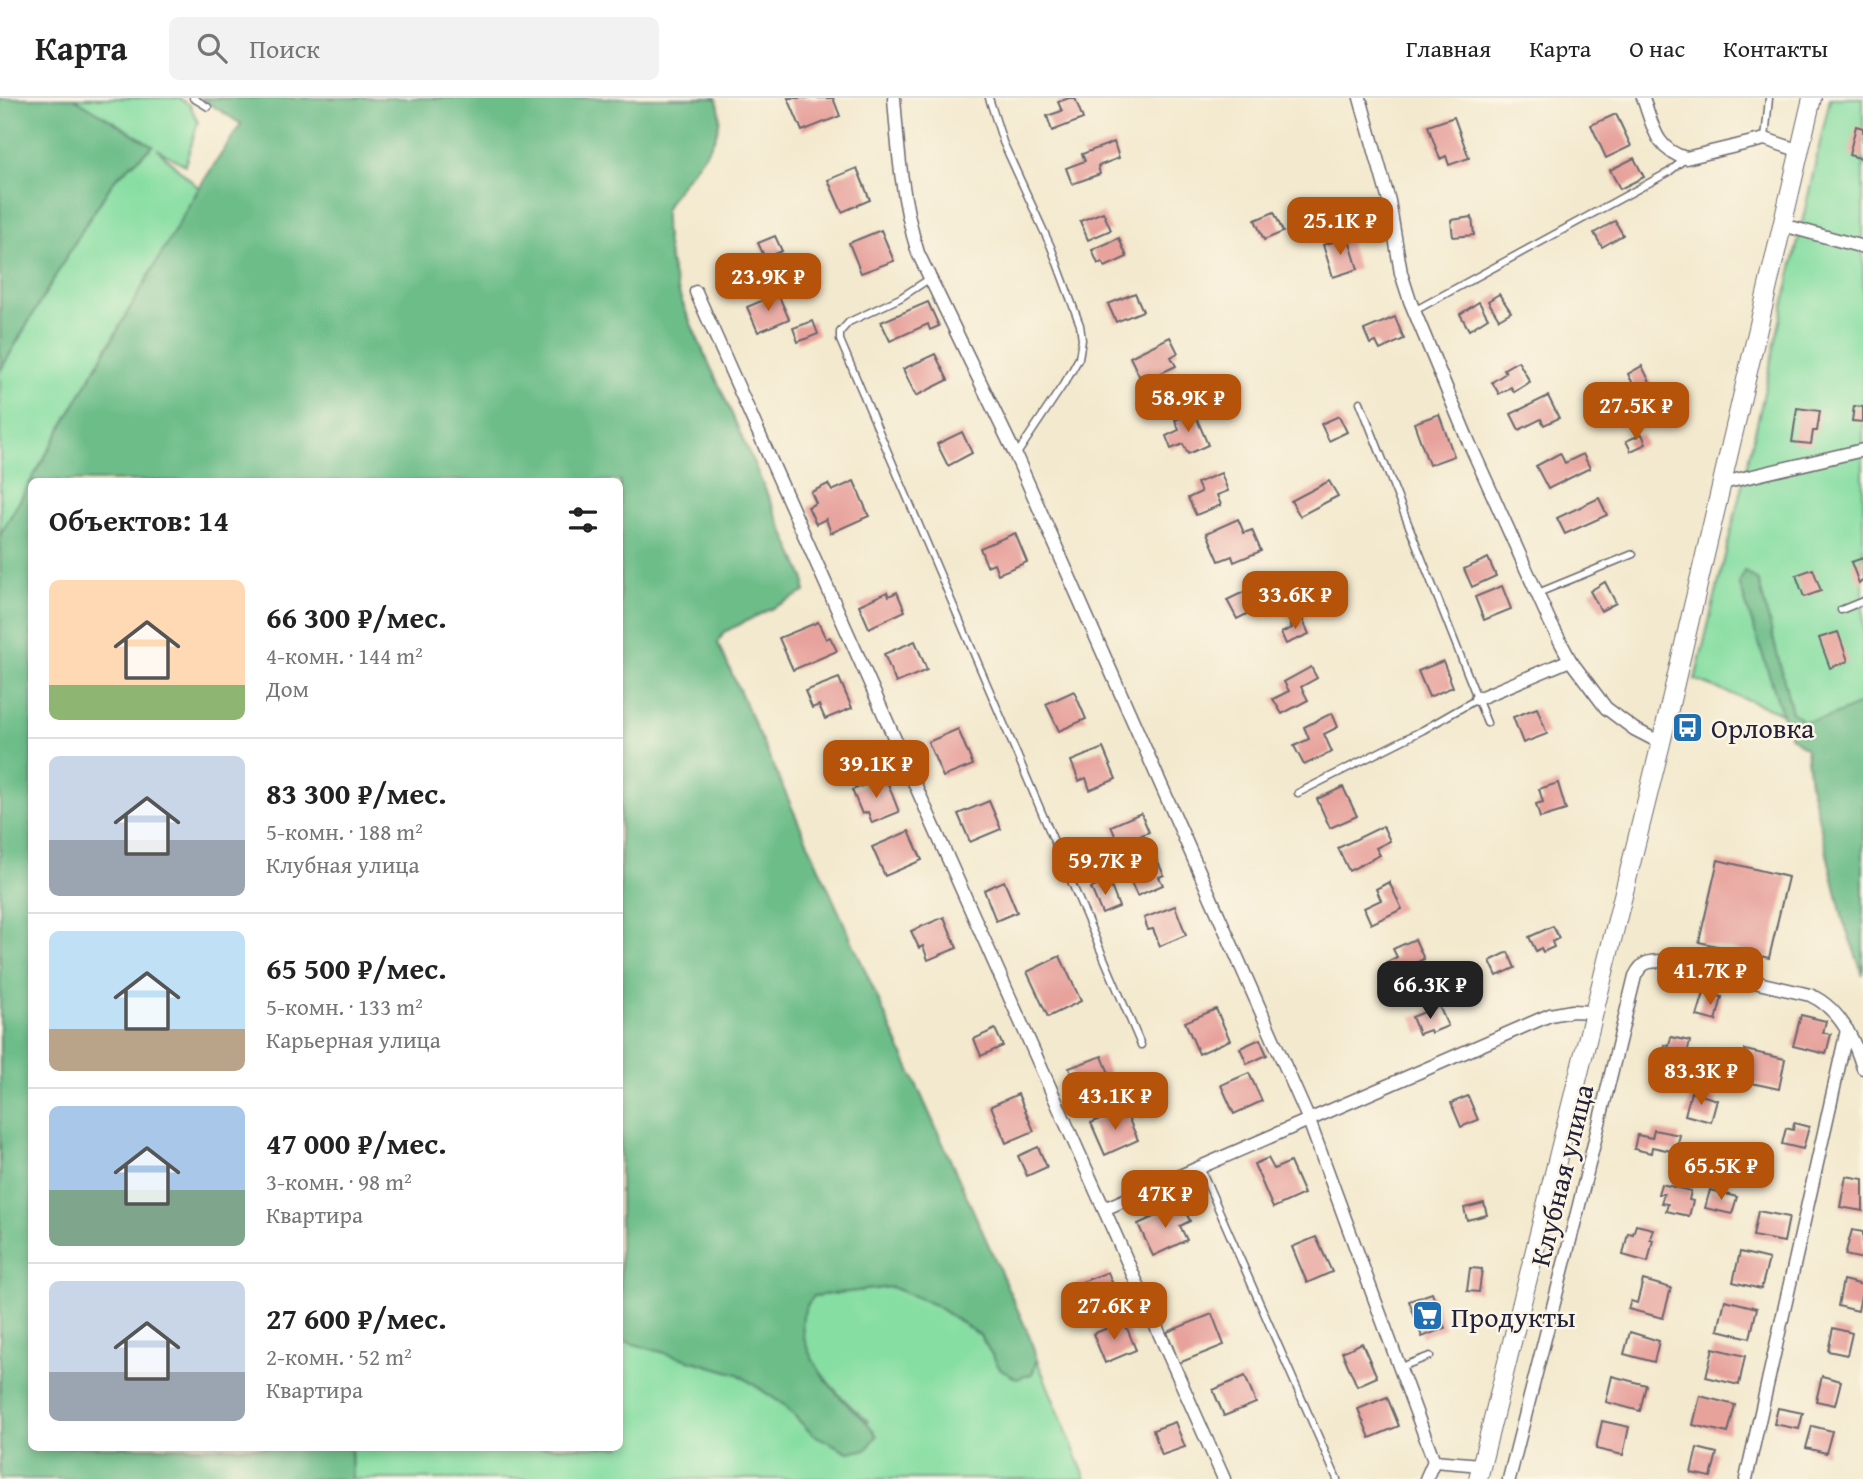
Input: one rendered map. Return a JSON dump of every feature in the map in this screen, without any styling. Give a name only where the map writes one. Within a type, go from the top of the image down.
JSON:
[{"type":"main road","points":[[1480,1472],[1661,743],[1812,98]]},
{"type":"street","points":[[894,98],[900,176],[909,225],[918,253],[1016,456],[1308,1118],[1434,1461],[1426,1479]]},
{"type":"street","points":[[1360,98],[1389,201],[1401,273],[1467,438],[1537,593],[1570,660],[1606,708],[1634,729],[1661,743]]},
{"type":"street","points":[[1643,98],[1656,135],[1665,150],[1686,158],[1765,139],[1800,151]]},
{"type":"street","points":[[1783,225],[1863,247]]},
{"type":"street","points":[[695,292],[1224,1479]]},
{"type":"street","points":[[1723,483],[1863,450]]},
{"type":"street","points":[[1477,699],[1570,660]]},
{"type":"street","name":"Клубная улица","points":[[1509,1479],[1635,976],[1640,965],[1649,961],[1663,961],[1810,995],[1825,1002],[1847,1030]]},
{"type":"street","points":[[1104,1209],[1550,1015],[1594,1012]]},
{"type":"street","points":[[1847,1030],[1863,1068]]},
{"type":"street","points":[[1746,1479],[1847,1030]]},
{"type":"street","points":[[1434,1461],[1480,1472]]},
{"type":"lane","points":[[193,98],[208,107]]},
{"type":"lane","points":[[989,98],[1003,142],[1051,247],[1080,325],[1082,340],[1079,358],[1069,376],[1016,456]]},
{"type":"lane","points":[[1765,139],[1769,98]]},
{"type":"lane","points":[[1415,311],[1670,172],[1686,158]]},
{"type":"lane","points":[[929,279],[900,298],[849,322],[840,332],[840,340],[1141,1045]]},
{"type":"lane","points":[[1360,402],[1487,723]]},
{"type":"lane","points":[[1537,593],[1633,554]]},
{"type":"lane","points":[[1841,610],[1863,601]]},
{"type":"lane","points":[[1298,793],[1423,730],[1477,699]]},
{"type":"lane","points":[[1200,1167],[1337,1479]]},
{"type":"lane","points":[[1401,1367],[1430,1356]]},
{"type":"green space","points":[[0,98],[74,98],[153,146],[115,179],[0,371]]},
{"type":"green space","points":[[74,98],[179,98],[190,105],[198,122],[185,165],[157,149],[199,188],[33,478],[28,478],[28,486],[0,535],[0,371],[115,179],[153,146]]},
{"type":"green space","points":[[201,98],[716,98],[720,113],[714,139],[666,209],[666,237],[670,260],[693,329],[805,580],[805,592],[724,632],[718,643],[1029,1335],[1037,1360],[1032,1374],[1017,1379],[1001,1370],[980,1335],[933,1304],[891,1287],[814,1296],[802,1321],[803,1334],[812,1359],[844,1401],[877,1436],[866,1450],[848,1452],[812,1434],[784,1405],[738,1374],[623,1341],[623,478],[33,478],[199,188],[241,124]]},
{"type":"green space","points":[[1830,98],[1863,98],[1863,725],[1833,739],[1774,710],[1695,680],[1759,415]]},
{"type":"green space","points":[[28,486],[28,1451],[351,1451],[352,1479],[0,1479],[0,535]]},
{"type":"green space","points":[[1745,571],[1759,582],[1792,712],[1803,721],[1827,718],[1863,703],[1863,975],[1843,920],[1810,783],[1806,749],[1789,735],[1739,583]]},
{"type":"green space","points":[[891,1287],[933,1304],[980,1335],[1001,1370],[1032,1374],[1037,1360],[1086,1479],[352,1479],[351,1451],[623,1451],[623,1341],[738,1374],[784,1405],[812,1434],[868,1421],[832,1387],[811,1357],[804,1341],[804,1310],[814,1296]]},
{"type":"building","points":[[788,98],[833,98],[840,116],[802,131]]},
{"type":"building","points":[[1075,98],[1083,119],[1052,131],[1047,116],[1062,111],[1058,102]]},
{"type":"building","points":[[1616,114],[1631,146],[1606,158],[1591,125]]},
{"type":"building","points":[[1454,117],[1469,158],[1449,165],[1446,156],[1440,159],[1428,126]]},
{"type":"building","points":[[1856,126],[1863,128],[1863,159],[1849,155]]},
{"type":"building","points":[[1114,142],[1119,158],[1098,166],[1100,174],[1072,184],[1066,168],[1085,161],[1082,154]]},
{"type":"building","points":[[1634,158],[1644,177],[1620,189],[1610,170]]},
{"type":"building","points":[[857,168],[870,200],[842,212],[828,180]]},
{"type":"building","points":[[1103,212],[1111,230],[1088,240],[1080,221]]},
{"type":"building","points":[[1274,212],[1283,232],[1264,240],[1255,220]]},
{"type":"building","points":[[1472,217],[1474,235],[1453,237],[1451,220]]},
{"type":"building","points":[[1615,221],[1623,235],[1602,247],[1594,233]]},
{"type":"building","points":[[881,230],[894,261],[861,273],[849,243]]},
{"type":"building","points":[[775,236],[782,251],[765,258],[758,243]]},
{"type":"building","points":[[1348,237],[1358,269],[1333,277],[1323,245]]},
{"type":"building","points":[[1119,238],[1127,257],[1105,267],[1102,262],[1098,264],[1092,250]]},
{"type":"building","points":[[1135,293],[1143,311],[1116,322],[1108,304]]},
{"type":"building","points":[[778,294],[789,319],[758,332],[747,307]]},
{"type":"building","points":[[1499,294],[1511,312],[1499,319],[1488,301]]},
{"type":"building","points":[[928,302],[939,326],[930,330],[928,324],[890,341],[881,322]]},
{"type":"building","points":[[1479,302],[1488,318],[1469,330],[1460,314]]},
{"type":"building","points":[[1395,317],[1404,339],[1380,350],[1376,342],[1370,344],[1364,330]]},
{"type":"building","points":[[813,321],[818,334],[798,342],[793,328]]},
{"type":"building","points":[[1170,337],[1178,353],[1171,357],[1176,366],[1142,382],[1130,357]]},
{"type":"building","points":[[935,354],[948,380],[916,396],[903,369]]},
{"type":"building","points":[[1518,361],[1530,382],[1514,392],[1511,387],[1499,394],[1492,382],[1506,373],[1504,369]]},
{"type":"building","points":[[1642,366],[1653,388],[1639,396],[1628,374]]},
{"type":"building","points":[[1168,390],[1178,410],[1163,417],[1153,397]]},
{"type":"building","points":[[1548,396],[1559,418],[1544,425],[1541,419],[1519,430],[1511,414]]},
{"type":"building","points":[[1854,406],[1863,407],[1863,422],[1852,421]]},
{"type":"building","points":[[1797,408],[1820,411],[1817,431],[1813,431],[1811,444],[1792,442]]},
{"type":"building","points":[[1194,412],[1208,445],[1188,454],[1183,444],[1171,449],[1166,436],[1179,430],[1175,420]]},
{"type":"building","points":[[1439,414],[1454,456],[1429,465],[1414,423]]},
{"type":"building","points":[[1339,416],[1347,432],[1329,441],[1321,424]]},
{"type":"building","points":[[962,432],[972,453],[948,466],[937,444]]},
{"type":"building","points":[[1642,434],[1646,444],[1631,451],[1626,441]]},
{"type":"building","points":[[1560,453],[1565,463],[1583,454],[1590,468],[1548,489],[1536,466]]},
{"type":"building","points":[[1221,473],[1228,491],[1217,495],[1221,505],[1196,515],[1188,498],[1201,492],[1197,483]]},
{"type":"building","points":[[854,481],[869,516],[831,533],[826,519],[816,524],[808,507],[816,503],[811,492],[828,484],[832,491]]},
{"type":"building","points":[[1329,481],[1338,496],[1300,516],[1291,501]]},
{"type":"building","points":[[1599,498],[1607,515],[1565,534],[1557,518]]},
{"type":"building","points":[[1238,519],[1244,533],[1252,530],[1261,551],[1234,562],[1232,556],[1219,561],[1207,533]]},
{"type":"building","points":[[1015,533],[1027,562],[998,574],[994,563],[987,566],[980,548]]},
{"type":"building","points":[[1488,558],[1496,576],[1472,587],[1464,569]]},
{"type":"building","points":[[1863,558],[1863,581],[1859,583],[1851,562]]},
{"type":"building","points":[[1813,569],[1821,591],[1804,597],[1796,575]]},
{"type":"building","points":[[1605,582],[1616,603],[1601,611],[1590,591]]},
{"type":"building","points":[[1502,586],[1511,609],[1484,620],[1475,597]]},
{"type":"building","points":[[1254,587],[1263,606],[1237,619],[1227,600]]},
{"type":"building","points":[[887,592],[889,596],[897,592],[905,611],[869,628],[859,605]]},
{"type":"building","points":[[1302,618],[1309,634],[1286,644],[1281,633],[1292,628],[1290,623]]},
{"type":"building","points":[[818,622],[826,639],[830,637],[837,651],[793,670],[779,638]]},
{"type":"building","points":[[1838,632],[1848,661],[1830,668],[1819,638]]},
{"type":"building","points":[[915,641],[927,670],[896,683],[884,654]]},
{"type":"building","points":[[1443,661],[1453,687],[1429,697],[1418,671]]},
{"type":"building","points":[[1311,667],[1317,678],[1301,687],[1308,700],[1282,714],[1273,699],[1289,691],[1284,682]]},
{"type":"building","points":[[839,678],[852,708],[825,719],[819,705],[812,708],[805,691]]},
{"type":"building","points":[[1074,691],[1086,719],[1059,731],[1046,704]]},
{"type":"building","points":[[1537,708],[1547,734],[1523,743],[1513,717]]},
{"type":"building","points":[[1332,713],[1338,727],[1324,734],[1332,752],[1304,765],[1294,746],[1309,739],[1304,727]]},
{"type":"building","points":[[958,729],[973,765],[943,777],[928,742]]},
{"type":"building","points":[[1103,748],[1116,779],[1090,790],[1086,778],[1079,781],[1071,761]]},
{"type":"building","points":[[885,776],[899,812],[872,823],[868,812],[862,814],[852,790]]},
{"type":"building","points":[[1558,783],[1566,810],[1540,818],[1536,804],[1543,802],[1539,789]]},
{"type":"building","points":[[1343,787],[1357,816],[1330,828],[1317,799]]},
{"type":"building","points":[[989,801],[1001,829],[970,842],[958,814]]},
{"type":"building","points":[[1141,813],[1149,832],[1119,845],[1111,826]]},
{"type":"building","points":[[1383,826],[1390,841],[1376,848],[1380,855],[1349,871],[1338,848]]},
{"type":"building","points":[[909,831],[922,860],[885,876],[872,847]]},
{"type":"building","points":[[1154,854],[1164,875],[1159,877],[1163,885],[1137,896],[1124,867]]},
{"type":"building","points":[[1718,860],[1788,877],[1769,958],[1699,942]]},
{"type":"building","points":[[1004,881],[1017,912],[996,921],[984,890]]},
{"type":"building","points":[[1109,881],[1119,907],[1102,914],[1091,888]]},
{"type":"building","points":[[1389,882],[1402,909],[1371,924],[1364,908],[1381,900],[1376,889]]},
{"type":"building","points":[[1175,906],[1186,935],[1160,946],[1153,929],[1148,930],[1144,918]]},
{"type":"building","points":[[944,917],[957,948],[928,960],[923,946],[919,948],[911,931]]},
{"type":"building","points":[[1553,926],[1559,938],[1552,942],[1554,947],[1543,952],[1541,948],[1536,951],[1529,937]]},
{"type":"building","points":[[1415,939],[1424,959],[1393,974],[1387,962],[1397,957],[1393,949]]},
{"type":"building","points":[[1508,952],[1515,968],[1497,976],[1490,961]]},
{"type":"building","points":[[1060,956],[1081,1001],[1048,1017],[1027,972]]},
{"type":"building","points":[[1704,993],[1722,997],[1716,1021],[1697,1016]]},
{"type":"building","points":[[1439,1006],[1448,1026],[1431,1033],[1430,1030],[1419,1034],[1412,1017]]},
{"type":"building","points":[[1216,1009],[1230,1040],[1199,1054],[1185,1022]]},
{"type":"building","points":[[1801,1015],[1826,1021],[1823,1033],[1831,1034],[1826,1054],[1793,1046]]},
{"type":"building","points":[[995,1029],[1003,1046],[981,1056],[974,1039]]},
{"type":"building","points":[[1671,1037],[1690,1041],[1684,1068],[1665,1063],[1666,1057],[1662,1055],[1665,1045],[1669,1046]]},
{"type":"building","points":[[1260,1039],[1267,1055],[1247,1064],[1240,1048]]},
{"type":"building","points":[[1745,1050],[1785,1059],[1779,1089],[1738,1080]]},
{"type":"building","points":[[1102,1056],[1114,1086],[1081,1099],[1069,1068]]},
{"type":"building","points":[[1249,1073],[1262,1101],[1234,1114],[1221,1085]]},
{"type":"building","points":[[1154,1089],[1162,1109],[1140,1118],[1132,1098]]},
{"type":"building","points":[[1691,1092],[1717,1100],[1711,1122],[1685,1115]]},
{"type":"building","points":[[1018,1094],[1034,1131],[1006,1143],[991,1106]]},
{"type":"building","points":[[1468,1096],[1478,1120],[1461,1127],[1451,1103]]},
{"type":"building","points":[[1124,1108],[1138,1140],[1105,1155],[1091,1123]]},
{"type":"building","points":[[1794,1123],[1809,1127],[1803,1149],[1782,1144],[1786,1128],[1793,1130]]},
{"type":"building","points":[[1654,1130],[1680,1135],[1676,1152],[1652,1147],[1651,1153],[1634,1149],[1637,1135],[1652,1138]]},
{"type":"building","points":[[1038,1147],[1047,1167],[1027,1176],[1018,1156]]},
{"type":"building","points":[[1268,1158],[1274,1169],[1290,1162],[1304,1194],[1273,1208],[1254,1164]]},
{"type":"building","points":[[1846,1176],[1863,1179],[1863,1211],[1840,1207]]},
{"type":"building","points":[[1661,1184],[1691,1191],[1689,1200],[1693,1201],[1689,1216],[1666,1211],[1668,1204],[1661,1203],[1664,1194],[1658,1194]]},
{"type":"building","points":[[1710,1190],[1737,1197],[1732,1214],[1705,1208]]},
{"type":"building","points":[[1484,1203],[1487,1215],[1467,1220],[1464,1208]]},
{"type":"building","points":[[1182,1204],[1190,1221],[1180,1226],[1187,1240],[1153,1256],[1138,1224]]},
{"type":"building","points":[[1758,1211],[1789,1217],[1784,1242],[1753,1236]]},
{"type":"building","points":[[1636,1225],[1653,1229],[1648,1262],[1623,1255],[1628,1233],[1633,1234]]},
{"type":"building","points":[[1852,1230],[1863,1232],[1863,1259],[1845,1255]]},
{"type":"building","points":[[1316,1237],[1332,1272],[1307,1283],[1292,1247]]},
{"type":"building","points":[[1740,1252],[1769,1259],[1761,1289],[1733,1282]]},
{"type":"building","points":[[1470,1268],[1482,1269],[1479,1292],[1467,1291]]},
{"type":"building","points":[[1108,1272],[1119,1300],[1087,1312],[1082,1300],[1078,1302],[1071,1286]]},
{"type":"building","points":[[1643,1280],[1671,1288],[1663,1318],[1628,1309],[1631,1301],[1637,1303]]},
{"type":"building","points":[[1843,1280],[1863,1285],[1858,1311],[1838,1306]]},
{"type":"building","points":[[1432,1293],[1445,1328],[1422,1337],[1409,1301]]},
{"type":"building","points":[[1725,1300],[1757,1308],[1750,1338],[1718,1330]]},
{"type":"building","points":[[1212,1314],[1224,1345],[1179,1363],[1167,1332]]},
{"type":"building","points":[[1124,1321],[1136,1350],[1105,1363],[1093,1334]]},
{"type":"building","points":[[1833,1328],[1852,1333],[1847,1355],[1828,1351]]},
{"type":"building","points":[[1630,1332],[1659,1341],[1654,1362],[1624,1354]]},
{"type":"building","points":[[1362,1343],[1377,1377],[1357,1386],[1342,1352]]},
{"type":"building","points":[[1713,1348],[1745,1356],[1739,1385],[1706,1377]]},
{"type":"building","points":[[1245,1376],[1256,1403],[1224,1416],[1213,1390]]},
{"type":"building","points":[[1612,1376],[1646,1385],[1640,1411],[1606,1402]]},
{"type":"building","points":[[1822,1376],[1841,1381],[1835,1405],[1816,1401]]},
{"type":"building","points":[[1700,1396],[1735,1405],[1728,1433],[1693,1425]]},
{"type":"building","points":[[1387,1397],[1399,1426],[1370,1438],[1358,1409]]},
{"type":"building","points":[[1778,1408],[1803,1413],[1799,1429],[1774,1424]]},
{"type":"building","points":[[1602,1421],[1629,1427],[1623,1455],[1596,1449]]},
{"type":"building","points":[[1175,1422],[1185,1447],[1162,1455],[1153,1430]]},
{"type":"building","points":[[1812,1426],[1832,1431],[1826,1453],[1806,1448]]},
{"type":"building","points":[[1697,1448],[1717,1453],[1711,1477],[1691,1473]]},
{"type":"place","name":"Орловка","points":[[1688,727]]},
{"type":"place","name":"Продукты","points":[[1428,1316]]}]
